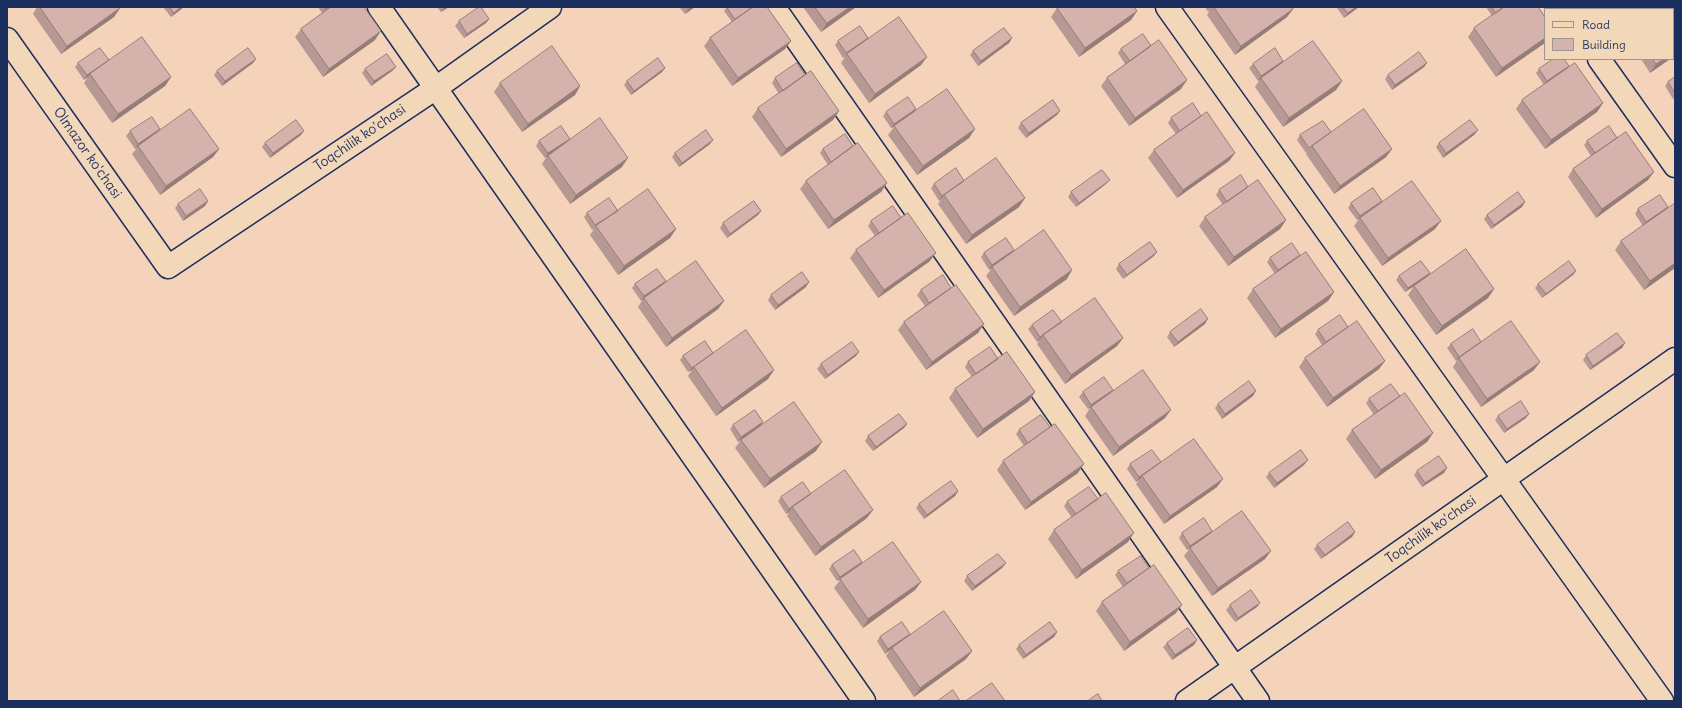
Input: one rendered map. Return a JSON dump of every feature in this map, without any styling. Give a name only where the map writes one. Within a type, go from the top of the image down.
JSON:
[{"type":"street","points":[[379,7],[864,701]]},
{"type":"street","name":"Toqchilik ko'chasi","points":[[168,267],[436,88],[550,7]]},
{"type":"street","points":[[774,7],[1234,669],[1258,701]]},
{"type":"street","points":[[1167,7],[1662,701]]},
{"type":"street","name":"Olmazor ko'chasi","points":[[7,39],[168,267]]},
{"type":"street","points":[[1600,60],[1675,166]]},
{"type":"street","name":"Toqchilik ko'chasi","points":[[1188,701],[1675,359]]},
{"type":"building","points":[[40,7],[119,7],[120,8],[67,46]]},
{"type":"building","points":[[170,7],[181,7],[174,13]]},
{"type":"building","points":[[331,7],[364,7],[381,31],[329,69],[301,29]]},
{"type":"building","points":[[481,7],[489,19],[467,34],[459,21]]},
{"type":"building","points":[[727,7],[753,7],[735,19]]},
{"type":"building","points":[[753,7],[767,7],[791,41],[738,78],[710,38]]},
{"type":"building","points":[[815,7],[850,7],[827,23]]},
{"type":"building","points":[[1134,7],[1137,11],[1085,48],[1057,8]]},
{"type":"building","points":[[1214,7],[1292,7],[1293,9],[1241,46]]},
{"type":"building","points":[[1343,7],[1356,7],[1348,13]]},
{"type":"building","points":[[1492,7],[1504,7],[1496,13]]},
{"type":"building","points":[[1504,7],[1538,7],[1544,16],[1544,39],[1502,68],[1474,28]]},
{"type":"building","points":[[1624,7],[1650,7],[1650,8],[1622,8]]},
{"type":"building","points":[[1675,7],[1674,52],[1674,8],[1652,8]]},
{"type":"building","points":[[899,17],[927,57],[875,94],[847,54]]},
{"type":"building","points":[[860,26],[868,38],[846,53],[838,41]]},
{"type":"building","points":[[1004,28],[1012,38],[981,61],[973,51]]},
{"type":"building","points":[[1143,34],[1151,46],[1130,61],[1121,49]]},
{"type":"building","points":[[142,37],[171,77],[118,114],[90,74]]},
{"type":"building","points":[[1159,40],[1187,80],[1135,118],[1107,78]]},
{"type":"building","points":[[1313,41],[1342,81],[1289,118],[1261,78]]},
{"type":"building","points":[[552,46],[580,86],[528,124],[500,83]]},
{"type":"building","points":[[100,48],[109,60],[87,75],[78,63]]},
{"type":"building","points":[[248,48],[256,59],[225,81],[217,71]]},
{"type":"building","points":[[1275,48],[1283,61],[1261,76],[1253,64]]},
{"type":"building","points":[[1419,52],[1427,63],[1395,85],[1388,75]]},
{"type":"building","points":[[387,54],[396,67],[374,81],[365,69]]},
{"type":"building","points":[[658,58],[665,68],[634,91],[627,81]]},
{"type":"building","points":[[1552,60],[1565,60],[1569,66],[1547,81],[1539,69]]},
{"type":"building","points":[[1654,60],[1662,60],[1656,64]]},
{"type":"building","points":[[797,63],[805,75],[783,91],[775,78]]},
{"type":"building","points":[[1575,63],[1603,103],[1551,140],[1522,100]]},
{"type":"building","points":[[811,71],[839,111],[786,149],[758,108]]},
{"type":"building","points":[[1675,77],[1675,93],[1668,82]]},
{"type":"building","points":[[947,89],[975,129],[923,166],[894,126]]},
{"type":"building","points":[[908,97],[916,109],[894,124],[886,112]]},
{"type":"building","points":[[1053,100],[1060,111],[1029,133],[1021,123]]},
{"type":"building","points":[[1193,103],[1201,116],[1180,131],[1171,118]]},
{"type":"building","points":[[190,109],[219,149],[166,186],[138,146]]},
{"type":"building","points":[[1364,109],[1392,149],[1340,186],[1312,146]]},
{"type":"building","points":[[1207,112],[1235,153],[1183,190],[1154,150]]},
{"type":"building","points":[[152,117],[160,129],[138,144],[130,131]]},
{"type":"building","points":[[600,118],[628,158],[576,195],[548,156]]},
{"type":"building","points":[[296,120],[304,131],[273,153],[265,143]]},
{"type":"building","points":[[1470,120],[1478,130],[1446,153],[1439,143]]},
{"type":"building","points":[[1323,121],[1331,132],[1309,148],[1300,135]]},
{"type":"building","points":[[561,126],[570,139],[548,153],[539,141]]},
{"type":"building","points":[[1609,126],[1617,138],[1595,153],[1587,141]]},
{"type":"building","points":[[706,130],[713,140],[682,163],[675,153]]},
{"type":"building","points":[[1626,132],[1654,172],[1602,209],[1573,169]]},
{"type":"building","points":[[845,134],[853,146],[831,162],[823,149]]},
{"type":"building","points":[[858,143],[887,183],[834,220],[806,181]]},
{"type":"building","points":[[996,158],[1025,198],[972,235],[944,195]]},
{"type":"building","points":[[956,168],[964,181],[942,196],[934,184]]},
{"type":"building","points":[[1102,170],[1110,180],[1079,203],[1071,192]]},
{"type":"building","points":[[1241,175],[1248,187],[1227,202],[1219,190]]},
{"type":"building","points":[[1258,180],[1286,220],[1234,257],[1205,217]]},
{"type":"building","points":[[1412,181],[1441,221],[1388,258],[1360,218]]},
{"type":"building","points":[[1373,188],[1382,201],[1360,216],[1351,203]]},
{"type":"building","points":[[200,189],[208,201],[186,216],[178,204]]},
{"type":"building","points":[[648,189],[676,229],[624,266],[596,226]]},
{"type":"building","points":[[1518,192],[1525,202],[1494,225],[1487,215]]},
{"type":"building","points":[[1660,195],[1668,207],[1646,222],[1638,209]]},
{"type":"building","points":[[609,198],[618,211],[595,225],[587,213]]},
{"type":"building","points":[[754,201],[761,211],[730,234],[723,223]]},
{"type":"building","points":[[1674,204],[1675,263],[1650,281],[1621,241]]},
{"type":"building","points":[[893,206],[901,218],[879,233],[871,221]]},
{"type":"building","points":[[908,213],[936,253],[884,290],[856,250]]},
{"type":"building","points":[[1044,230],[1072,270],[1020,307],[992,267]]},
{"type":"building","points":[[1006,238],[1014,250],[992,265],[984,253]]},
{"type":"building","points":[[1150,242],[1157,252],[1127,275],[1119,264]]},
{"type":"building","points":[[1292,243],[1300,255],[1278,270],[1270,258]]},
{"type":"building","points":[[1466,249],[1494,289],[1442,326],[1414,286]]},
{"type":"building","points":[[1306,252],[1334,292],[1281,329],[1253,289]]},
{"type":"building","points":[[696,261],[724,301],[672,338],[644,298]]},
{"type":"building","points":[[1421,261],[1430,273],[1408,288],[1399,276]]},
{"type":"building","points":[[1569,261],[1576,271],[1546,294],[1538,284]]},
{"type":"building","points":[[657,269],[666,281],[644,296],[635,284]]},
{"type":"building","points":[[802,272],[809,282],[778,305],[771,295]]},
{"type":"building","points":[[943,275],[951,288],[929,303],[921,290]]},
{"type":"building","points":[[956,285],[984,324],[932,362],[904,322]]},
{"type":"building","points":[[1095,298],[1123,338],[1071,375],[1043,335]]},
{"type":"building","points":[[1201,309],[1208,319],[1178,342],[1170,332]]},
{"type":"building","points":[[1053,310],[1062,322],[1040,337],[1032,325]]},
{"type":"building","points":[[1340,315],[1348,327],[1326,342],[1318,330]]},
{"type":"building","points":[[1357,321],[1385,361],[1333,398],[1305,358]]},
{"type":"building","points":[[1511,321],[1540,362],[1487,399],[1459,358]]},
{"type":"building","points":[[1473,329],[1481,342],[1459,357],[1451,344]]},
{"type":"building","points":[[746,330],[774,370],[722,408],[694,367]]},
{"type":"building","points":[[1617,333],[1625,343],[1593,366],[1586,355]]},
{"type":"building","points":[[705,341],[713,353],[692,368],[683,356]]},
{"type":"building","points":[[852,342],[859,352],[828,375],[821,364]]},
{"type":"building","points":[[990,347],[998,359],[976,374],[968,362]]},
{"type":"building","points":[[1007,352],[1035,392],[983,429],[955,389]]},
{"type":"building","points":[[1143,370],[1171,410],[1119,447],[1091,407]]},
{"type":"building","points":[[1104,377],[1113,390],[1091,405],[1083,392]]},
{"type":"building","points":[[1249,381],[1256,391],[1225,414],[1218,404]]},
{"type":"building","points":[[1391,384],[1400,396],[1378,411],[1369,399]]},
{"type":"building","points":[[1405,393],[1433,433],[1381,470],[1352,430]]},
{"type":"building","points":[[1521,401],[1529,414],[1507,429],[1498,416]]},
{"type":"building","points":[[794,402],[822,442],[770,479],[741,440]]},
{"type":"building","points":[[755,410],[763,422],[741,437],[733,425]]},
{"type":"building","points":[[899,414],[907,424],[876,447],[868,436]]},
{"type":"building","points":[[1041,415],[1050,427],[1028,443],[1019,430]]},
{"type":"building","points":[[1055,424],[1084,464],[1031,502],[1003,461]]},
{"type":"building","points":[[1194,439],[1223,479],[1170,516],[1142,476]]},
{"type":"building","points":[[1152,450],[1161,462],[1139,477],[1130,464]]},
{"type":"building","points":[[1301,450],[1308,460],[1277,483],[1269,473]]},
{"type":"building","points":[[1439,456],[1447,468],[1425,483],[1417,471]]},
{"type":"building","points":[[845,470],[873,510],[821,547],[792,507]]},
{"type":"building","points":[[951,481],[958,491],[927,515],[919,504]]},
{"type":"building","points":[[803,482],[811,494],[789,509],[781,497]]},
{"type":"building","points":[[1089,487],[1098,499],[1076,514],[1067,502]]},
{"type":"building","points":[[1106,493],[1134,533],[1082,570],[1054,530]]},
{"type":"building","points":[[1242,511],[1271,551],[1218,588],[1190,548]]},
{"type":"building","points":[[1204,518],[1212,531],[1190,546],[1182,533]]},
{"type":"building","points":[[1348,522],[1355,532],[1325,555],[1317,545]]},
{"type":"building","points":[[893,542],[921,582],[868,619],[840,579]]},
{"type":"building","points":[[854,550],[862,562],[840,577],[832,565]]},
{"type":"building","points":[[998,554],[1006,563],[975,586],[967,576]]},
{"type":"building","points":[[1141,556],[1149,568],[1127,583],[1118,571]]},
{"type":"building","points":[[1154,565],[1182,605],[1130,642],[1102,602]]},
{"type":"building","points":[[1251,590],[1260,603],[1238,618],[1230,605]]},
{"type":"building","points":[[944,611],[972,651],[920,688],[892,648]]},
{"type":"building","points":[[902,622],[910,634],[888,649],[880,637]]},
{"type":"building","points":[[1050,622],[1057,632],[1026,655],[1019,645]]},
{"type":"building","points":[[1188,628],[1197,640],[1175,655],[1167,643]]},
{"type":"building","points":[[992,683],[1005,701],[966,701]]},
{"type":"building","points":[[953,690],[960,701],[938,701]]},
{"type":"building","points":[[1098,694],[1102,701],[1088,701]]}]
